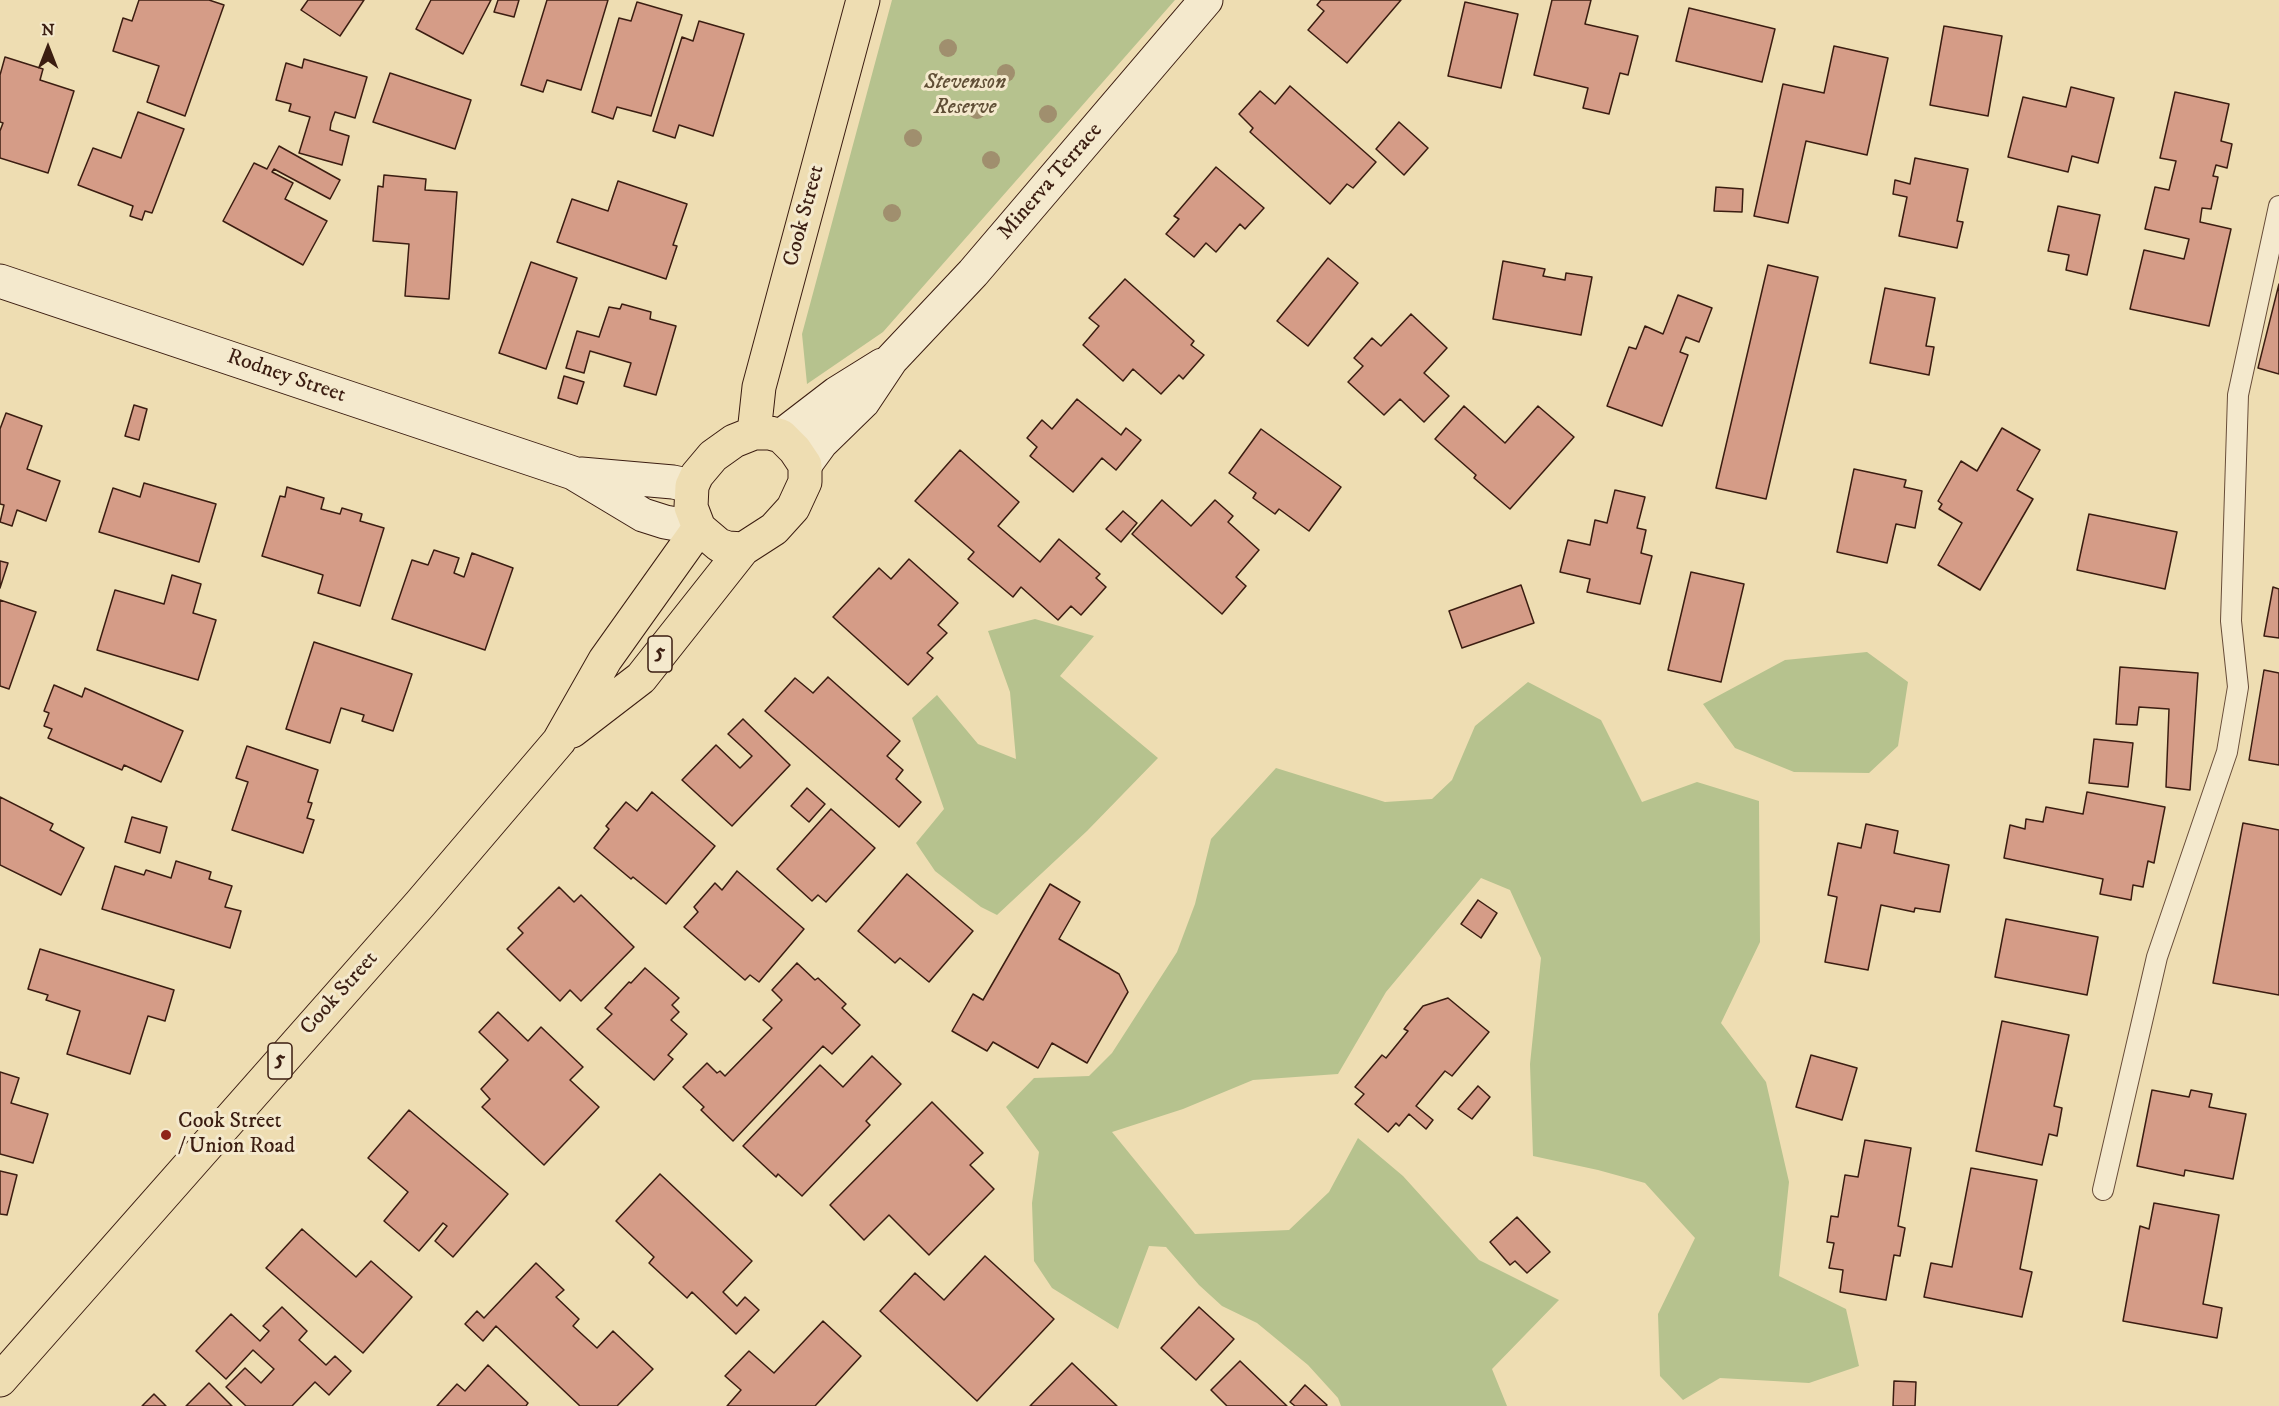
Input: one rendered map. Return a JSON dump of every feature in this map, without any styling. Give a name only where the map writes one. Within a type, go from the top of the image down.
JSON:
[{"type":"main road","name":"Cook Street","points":[[767,435],[759,387],[863,0]]},
{"type":"main road","points":[[767,435],[795,450],[805,465]]},
{"type":"main road","name":"5","points":[[692,486],[697,475],[713,456],[734,441],[767,435]]},
{"type":"main road","name":"5","points":[[743,549],[774,529],[793,508],[805,482],[805,465]]},
{"type":"main road","points":[[692,486],[691,507],[699,528],[719,545],[743,549]]},
{"type":"main road","name":"Cook Street","points":[[0,1380],[420,904],[559,741],[605,660],[699,528]]},
{"type":"main road","name":"Cook Street","points":[[559,741],[641,678],[743,549]]},
{"type":"street","name":"Minerva Terrace","points":[[805,465],[821,443],[863,402],[891,360],[973,273],[1206,0]]},
{"type":"street","name":"Rodney Street","points":[[0,280],[573,473],[643,515],[665,522],[699,528]]},
{"type":"street","name":"Minerva Terrace","points":[[767,435],[891,360]]},
{"type":"street","name":"Rodney Street","points":[[573,473],[673,482],[692,486]]},
{"type":"lane","points":[[2103,1190],[2157,957],[2228,752],[2238,687],[2231,621],[2238,394],[2279,206]]},
{"type":"green space","name":"Stevenson Reserve","points":[[892,0],[1175,0],[883,332],[807,384],[802,334]]},
{"type":"green space","points":[[1035,619],[1094,636],[1060,676],[1158,758],[1087,831],[997,915],[981,907],[935,871],[916,843],[944,809],[912,718],[937,695],[978,744],[1016,759],[1010,692],[988,631]]},
{"type":"green space","points":[[1867,652],[1908,682],[1898,746],[1869,773],[1794,772],[1735,748],[1703,704],[1785,660]]},
{"type":"green space","points":[[1528,682],[1601,720],[1642,802],[1697,782],[1759,801],[1760,942],[1721,1023],[1766,1082],[1789,1182],[1779,1276],[1846,1309],[1859,1366],[1809,1383],[1720,1378],[1683,1400],[1660,1376],[1658,1314],[1695,1238],[1645,1183],[1533,1156],[1530,1064],[1541,958],[1510,890],[1481,878],[1386,992],[1338,1074],[1253,1080],[1183,1109],[1112,1132],[1195,1234],[1289,1230],[1329,1192],[1358,1138],[1403,1176],[1479,1260],[1559,1300],[1492,1369],[1507,1406],[1341,1406],[1338,1398],[1308,1365],[1257,1323],[1222,1306],[1199,1285],[1166,1247],[1149,1246],[1118,1329],[1052,1288],[1034,1261],[1032,1203],[1039,1152],[1006,1107],[1034,1078],[1089,1076],[1112,1053],[1177,952],[1195,904],[1211,839],[1276,768],[1385,802],[1432,799],[1452,780],[1475,726]]},
{"type":"building","points":[[139,0],[209,0],[224,5],[185,116],[147,102],[159,66],[113,51],[123,18],[132,21]]},
{"type":"building","points":[[308,0],[364,0],[340,36],[301,10]]},
{"type":"building","points":[[431,0],[491,0],[463,54],[416,29]]},
{"type":"building","points":[[498,0],[519,0],[514,17],[494,12]]},
{"type":"building","points":[[547,0],[608,0],[581,90],[547,80],[543,92],[521,85]]},
{"type":"building","points":[[1321,0],[1401,0],[1347,63],[1308,30],[1324,11],[1317,5]]},
{"type":"building","points":[[1552,0],[1591,0],[1585,24],[1638,36],[1628,75],[1620,73],[1609,114],[1583,108],[1588,88],[1534,75]]},
{"type":"building","points":[[637,2],[682,15],[651,116],[617,107],[613,119],[592,112],[619,18],[631,21]]},
{"type":"building","points":[[1465,2],[1518,14],[1501,88],[1448,76]]},
{"type":"building","points":[[1689,8],[1775,29],[1762,82],[1676,61]]},
{"type":"building","points":[[699,21],[744,34],[713,136],[679,125],[675,138],[653,131],[682,37],[693,41]]},
{"type":"building","points":[[1944,26],[2002,36],[1988,116],[1930,105]]},
{"type":"building","points":[[1834,46],[1888,58],[1867,155],[1806,141],[1788,223],[1754,216],[1783,84],[1824,93]]},
{"type":"building","points":[[5,57],[43,69],[40,80],[74,91],[48,173],[0,158],[0,131],[3,123],[0,122],[0,75]]},
{"type":"building","points":[[304,59],[367,77],[355,118],[335,112],[331,123],[330,130],[349,136],[342,165],[299,153],[310,117],[289,111],[291,104],[276,100],[286,63],[302,68]]},
{"type":"building","points":[[390,73],[471,100],[455,149],[373,122]]},
{"type":"building","points":[[1290,86],[1376,162],[1353,188],[1347,184],[1330,204],[1250,132],[1253,128],[1239,114],[1260,91],[1275,104]]},
{"type":"building","points":[[2071,87],[2114,98],[2098,163],[2072,156],[2068,172],[2008,157],[2023,97],[2066,107]]},
{"type":"building","points":[[2175,92],[2229,104],[2221,141],[2232,144],[2227,168],[2216,165],[2213,176],[2218,177],[2211,209],[2202,208],[2200,222],[2231,229],[2209,326],[2130,309],[2144,250],[2184,259],[2189,239],[2145,229],[2155,187],[2169,190],[2176,161],[2160,158]]},
{"type":"building","points":[[138,112],[184,129],[152,213],[145,211],[142,220],[130,216],[133,206],[78,185],[93,148],[121,158]]},
{"type":"building","points":[[1399,122],[1428,148],[1404,175],[1376,149]]},
{"type":"building","points":[[279,146],[340,180],[330,199],[274,169],[272,172],[293,183],[285,199],[327,221],[303,265],[223,221],[254,163],[267,169]]},
{"type":"building","points":[[1915,158],[1968,169],[1957,221],[1963,222],[1957,248],[1899,236],[1907,197],[1893,194],[1895,180],[1910,184]]},
{"type":"building","points":[[1216,167],[1264,208],[1245,229],[1240,224],[1216,252],[1206,243],[1194,257],[1166,234],[1179,219],[1174,216]]},
{"type":"building","points":[[384,175],[426,179],[425,190],[457,192],[449,299],[405,296],[409,244],[373,241],[378,186],[383,187]]},
{"type":"building","points":[[618,181],[687,204],[673,245],[677,246],[666,279],[557,242],[572,199],[608,211]]},
{"type":"building","points":[[1716,187],[1743,189],[1742,212],[1714,211]]},
{"type":"building","points":[[2058,206],[2100,215],[2087,275],[2066,270],[2069,255],[2048,251]]},
{"type":"building","points":[[1328,258],[1358,283],[1308,346],[1277,321]]},
{"type":"building","points":[[1503,261],[1545,269],[1543,276],[1565,280],[1566,273],[1592,277],[1581,335],[1493,319]]},
{"type":"building","points":[[531,262],[577,278],[546,369],[499,353]]},
{"type":"building","points":[[1768,265],[1818,277],[1766,499],[1716,488]]},
{"type":"building","points":[[1125,279],[1194,341],[1191,345],[1204,355],[1183,379],[1179,375],[1161,394],[1133,369],[1123,381],[1083,345],[1099,326],[1089,318]]},
{"type":"building","points":[[2279,284],[2279,374],[2258,368]]},
{"type":"building","points":[[1885,288],[1935,298],[1926,346],[1934,347],[1929,375],[1870,363]]},
{"type":"building","points":[[1678,295],[1712,308],[1699,342],[1686,337],[1680,352],[1688,355],[1662,426],[1607,406],[1629,347],[1636,349],[1645,326],[1663,334]]},
{"type":"building","points":[[622,304],[651,312],[650,319],[676,326],[656,395],[624,386],[631,363],[590,351],[584,373],[566,368],[577,331],[599,337],[609,307],[620,309]]},
{"type":"building","points":[[1411,314],[1447,348],[1424,373],[1449,396],[1424,422],[1400,399],[1384,415],[1348,382],[1363,366],[1354,358],[1372,338],[1381,346]]},
{"type":"building","points":[[564,376],[584,382],[577,404],[558,398]]},
{"type":"building","points":[[1077,399],[1121,435],[1126,428],[1141,440],[1116,470],[1102,458],[1073,492],[1030,456],[1037,447],[1027,438],[1042,420],[1052,429]]},
{"type":"building","points":[[134,405],[147,409],[139,440],[125,436]]},
{"type":"building","points":[[1464,406],[1505,443],[1538,406],[1574,437],[1510,509],[1474,478],[1476,475],[1435,439]]},
{"type":"building","points":[[6,413],[42,426],[27,469],[60,481],[46,521],[17,510],[12,526],[0,522],[4,505],[0,504],[0,429]]},
{"type":"building","points":[[2002,428],[2040,450],[2017,490],[2033,499],[1980,590],[1938,565],[1962,523],[1939,509],[1942,504],[1938,501],[1961,461],[1977,471]]},
{"type":"building","points":[[1261,429],[1341,487],[1309,531],[1279,509],[1275,514],[1253,498],[1256,493],[1229,473]]},
{"type":"building","points":[[960,450],[1019,502],[998,526],[1040,562],[1059,539],[1100,574],[1096,578],[1106,587],[1081,615],[1071,606],[1058,620],[1021,587],[1013,597],[968,559],[974,552],[915,501]]},
{"type":"building","points":[[1854,469],[1906,480],[1904,487],[1922,491],[1915,528],[1896,524],[1887,563],[1837,552]]},
{"type":"building","points":[[144,483],[216,504],[199,562],[99,532],[113,488],[140,497]]},
{"type":"building","points":[[287,487],[324,498],[321,509],[340,514],[342,508],[362,514],[360,521],[384,528],[360,606],[318,593],[323,575],[262,556],[280,496],[285,497]]},
{"type":"building","points":[[1615,490],[1645,497],[1637,528],[1646,530],[1641,553],[1652,556],[1640,604],[1587,592],[1590,579],[1560,572],[1568,540],[1590,545],[1595,520],[1607,523]]},
{"type":"building","points":[[1162,500],[1191,526],[1215,500],[1233,516],[1228,522],[1259,550],[1236,577],[1246,586],[1222,614],[1132,534]]},
{"type":"building","points":[[1123,511],[1137,523],[1121,542],[1106,529]]},
{"type":"building","points":[[2089,514],[2177,532],[2165,589],[2077,570]]},
{"type":"building","points":[[434,550],[459,558],[454,573],[464,577],[472,553],[513,568],[485,650],[392,619],[412,560],[428,565]]},
{"type":"building","points":[[909,559],[958,603],[938,625],[947,633],[927,653],[933,658],[908,685],[833,617],[879,568],[891,579]]},
{"type":"building","points":[[0,561],[8,563],[0,588]]},
{"type":"building","points":[[1691,572],[1744,584],[1721,682],[1668,670]]},
{"type":"building","points":[[172,575],[201,584],[193,613],[216,620],[198,680],[97,650],[115,590],[164,604]]},
{"type":"building","points":[[1521,585],[1534,623],[1462,648],[1449,611]]},
{"type":"building","points":[[2273,587],[2279,589],[2279,638],[2264,636]]},
{"type":"building","points":[[0,600],[36,612],[9,689],[0,686]]},
{"type":"building","points":[[314,642],[412,674],[393,731],[362,721],[364,715],[341,708],[330,743],[286,729]]},
{"type":"building","points":[[2120,667],[2198,673],[2190,790],[2166,787],[2169,709],[2139,707],[2137,725],[2116,724]]},
{"type":"building","points":[[2264,670],[2279,673],[2279,765],[2249,760]]},
{"type":"building","points":[[828,677],[900,741],[887,756],[903,770],[896,779],[921,802],[899,827],[765,711],[795,678],[813,693]]},
{"type":"building","points":[[54,685],[82,697],[85,688],[183,731],[161,782],[124,765],[122,770],[48,738],[52,729],[44,726],[49,713],[44,711]]},
{"type":"building","points":[[743,719],[790,765],[732,826],[682,780],[716,745],[740,768],[752,756],[728,734]]},
{"type":"building","points":[[2094,739],[2133,743],[2128,787],[2089,783]]},
{"type":"building","points":[[247,746],[318,770],[308,802],[312,803],[307,818],[314,820],[303,853],[232,830],[248,782],[236,778]]},
{"type":"building","points":[[807,788],[825,804],[809,822],[791,806]]},
{"type":"building","points":[[652,792],[715,846],[666,904],[594,848],[609,829],[606,826],[626,802],[637,811]]},
{"type":"building","points":[[2087,792],[2165,807],[2154,863],[2148,861],[2143,887],[2133,885],[2131,900],[2100,894],[2103,879],[2004,858],[2010,825],[2025,829],[2026,819],[2043,822],[2046,807],[2083,814]]},
{"type":"building","points":[[0,797],[53,824],[50,830],[84,848],[61,895],[0,865]]},
{"type":"building","points":[[831,809],[875,848],[826,902],[818,895],[812,901],[777,869]]},
{"type":"building","points":[[132,817],[167,827],[160,853],[125,842]]},
{"type":"building","points":[[2243,823],[2279,830],[2279,995],[2213,983]]},
{"type":"building","points":[[1866,824],[1898,831],[1894,853],[1949,865],[1940,912],[1915,908],[1914,912],[1881,905],[1868,970],[1825,962],[1837,897],[1828,895],[1838,843],[1861,848]]},
{"type":"building","points":[[176,861],[211,872],[209,879],[232,886],[225,907],[241,911],[230,948],[102,909],[115,866],[144,875],[146,870],[171,878]]},
{"type":"building","points":[[737,871],[804,929],[759,982],[750,975],[745,980],[684,927],[698,912],[694,907],[715,883],[722,890]]},
{"type":"building","points":[[907,874],[973,931],[929,982],[900,958],[895,963],[858,931]]},
{"type":"building","points":[[1050,884],[1080,902],[1059,939],[1119,974],[1128,992],[1087,1063],[1052,1043],[1038,1068],[993,1042],[987,1051],[952,1031],[973,994],[983,1000]]},
{"type":"building","points":[[559,887],[574,902],[581,895],[634,947],[581,1001],[570,990],[560,1001],[507,949],[523,933],[518,928]]},
{"type":"building","points":[[1478,900],[1497,913],[1481,938],[1461,924]]},
{"type":"building","points":[[2006,919],[2098,937],[2087,995],[1995,977]]},
{"type":"building","points":[[40,949],[174,990],[165,1021],[148,1016],[130,1074],[67,1054],[80,1011],[46,1000],[48,995],[28,989]]},
{"type":"building","points":[[797,963],[815,980],[818,978],[846,1004],[842,1008],[860,1025],[832,1054],[823,1046],[733,1141],[701,1110],[704,1107],[683,1087],[707,1063],[717,1073],[720,1071],[725,1076],[772,1028],[763,1020],[782,1000],[772,990]]},
{"type":"building","points":[[645,968],[679,998],[672,1005],[679,1012],[671,1020],[687,1034],[668,1055],[673,1059],[654,1080],[597,1029],[612,1014],[605,1008]]},
{"type":"building","points":[[1448,998],[1489,1032],[1452,1076],[1445,1071],[1416,1106],[1433,1120],[1426,1129],[1409,1114],[1399,1126],[1396,1123],[1388,1132],[1355,1104],[1364,1094],[1355,1087],[1382,1055],[1386,1058],[1408,1031],[1404,1029],[1423,1006]]},
{"type":"building","points":[[498,1012],[528,1041],[541,1027],[583,1067],[570,1080],[599,1107],[544,1165],[482,1107],[490,1099],[481,1089],[508,1060],[479,1032]]},
{"type":"building","points":[[2002,1021],[2069,1035],[2054,1106],[2062,1108],[2057,1136],[2049,1134],[2042,1165],[1976,1151]]},
{"type":"building","points":[[1811,1055],[1857,1068],[1842,1120],[1796,1107]]},
{"type":"building","points":[[872,1056],[901,1084],[866,1121],[870,1125],[802,1196],[778,1174],[776,1177],[743,1146],[820,1065],[843,1087]]},
{"type":"building","points":[[0,1072],[19,1078],[11,1103],[48,1114],[33,1163],[0,1154]]},
{"type":"building","points":[[1478,1086],[1490,1097],[1472,1119],[1458,1109]]},
{"type":"building","points":[[2152,1090],[2189,1097],[2191,1090],[2212,1094],[2209,1107],[2246,1114],[2233,1179],[2185,1170],[2184,1176],[2137,1166]]},
{"type":"building","points":[[932,1102],[983,1153],[970,1165],[994,1189],[929,1255],[889,1215],[864,1240],[830,1205]]},
{"type":"building","points":[[409,1110],[508,1194],[453,1257],[435,1241],[447,1226],[443,1223],[419,1251],[384,1221],[408,1192],[368,1158]]},
{"type":"building","points":[[1865,1140],[1911,1148],[1898,1226],[1905,1228],[1900,1256],[1894,1255],[1886,1300],[1840,1292],[1843,1270],[1829,1268],[1834,1243],[1827,1242],[1831,1216],[1838,1217],[1845,1175],[1858,1177]]},
{"type":"building","points":[[1971,1168],[2037,1180],[2020,1269],[2032,1272],[2022,1317],[1924,1297],[1931,1263],[1952,1267]]},
{"type":"building","points":[[0,1171],[17,1175],[7,1215],[0,1214]]},
{"type":"building","points":[[660,1174],[752,1261],[723,1292],[737,1306],[745,1297],[759,1310],[736,1334],[692,1292],[687,1298],[649,1263],[654,1257],[616,1221]]},
{"type":"building","points":[[2154,1203],[2219,1215],[2203,1304],[2222,1308],[2217,1338],[2123,1321],[2140,1226],[2149,1229]]},
{"type":"building","points":[[1517,1217],[1550,1252],[1527,1273],[1515,1261],[1510,1265],[1490,1242]]},
{"type":"building","points":[[302,1229],[356,1277],[371,1261],[412,1297],[363,1353],[266,1268]]},
{"type":"building","points":[[985,1256],[1054,1319],[977,1401],[880,1311],[915,1273],[944,1300]]},
{"type":"building","points":[[536,1263],[564,1290],[556,1297],[579,1319],[573,1326],[597,1348],[613,1331],[653,1369],[617,1406],[580,1406],[496,1326],[483,1341],[465,1324],[477,1311],[484,1318]]},
{"type":"building","points":[[282,1307],[307,1331],[299,1340],[326,1365],[335,1356],[351,1371],[329,1395],[315,1382],[292,1406],[246,1406],[226,1387],[245,1368],[261,1383],[274,1369],[253,1350],[226,1379],[196,1351],[231,1314],[260,1341],[269,1331],[263,1326]]},
{"type":"building","points":[[1199,1307],[1234,1339],[1196,1380],[1161,1348]]},
{"type":"building","points":[[823,1321],[861,1356],[815,1406],[727,1406],[741,1390],[725,1376],[749,1351],[774,1373]]},
{"type":"building","points":[[1240,1361],[1287,1406],[1227,1406],[1211,1390]]},
{"type":"building","points":[[1072,1363],[1117,1406],[1030,1406]]},
{"type":"building","points":[[488,1365],[528,1403],[526,1406],[437,1406],[457,1384],[465,1391]]},
{"type":"building","points":[[1894,1381],[1916,1382],[1915,1406],[1893,1406]]},
{"type":"building","points":[[209,1383],[232,1406],[186,1406]]},
{"type":"building","points":[[1305,1385],[1327,1405],[1295,1406],[1290,1402]]},
{"type":"building","points":[[154,1394],[166,1406],[142,1406]]},
{"type":"place","name":"Cook Street / Union Road","points":[[166,1135]]}]
